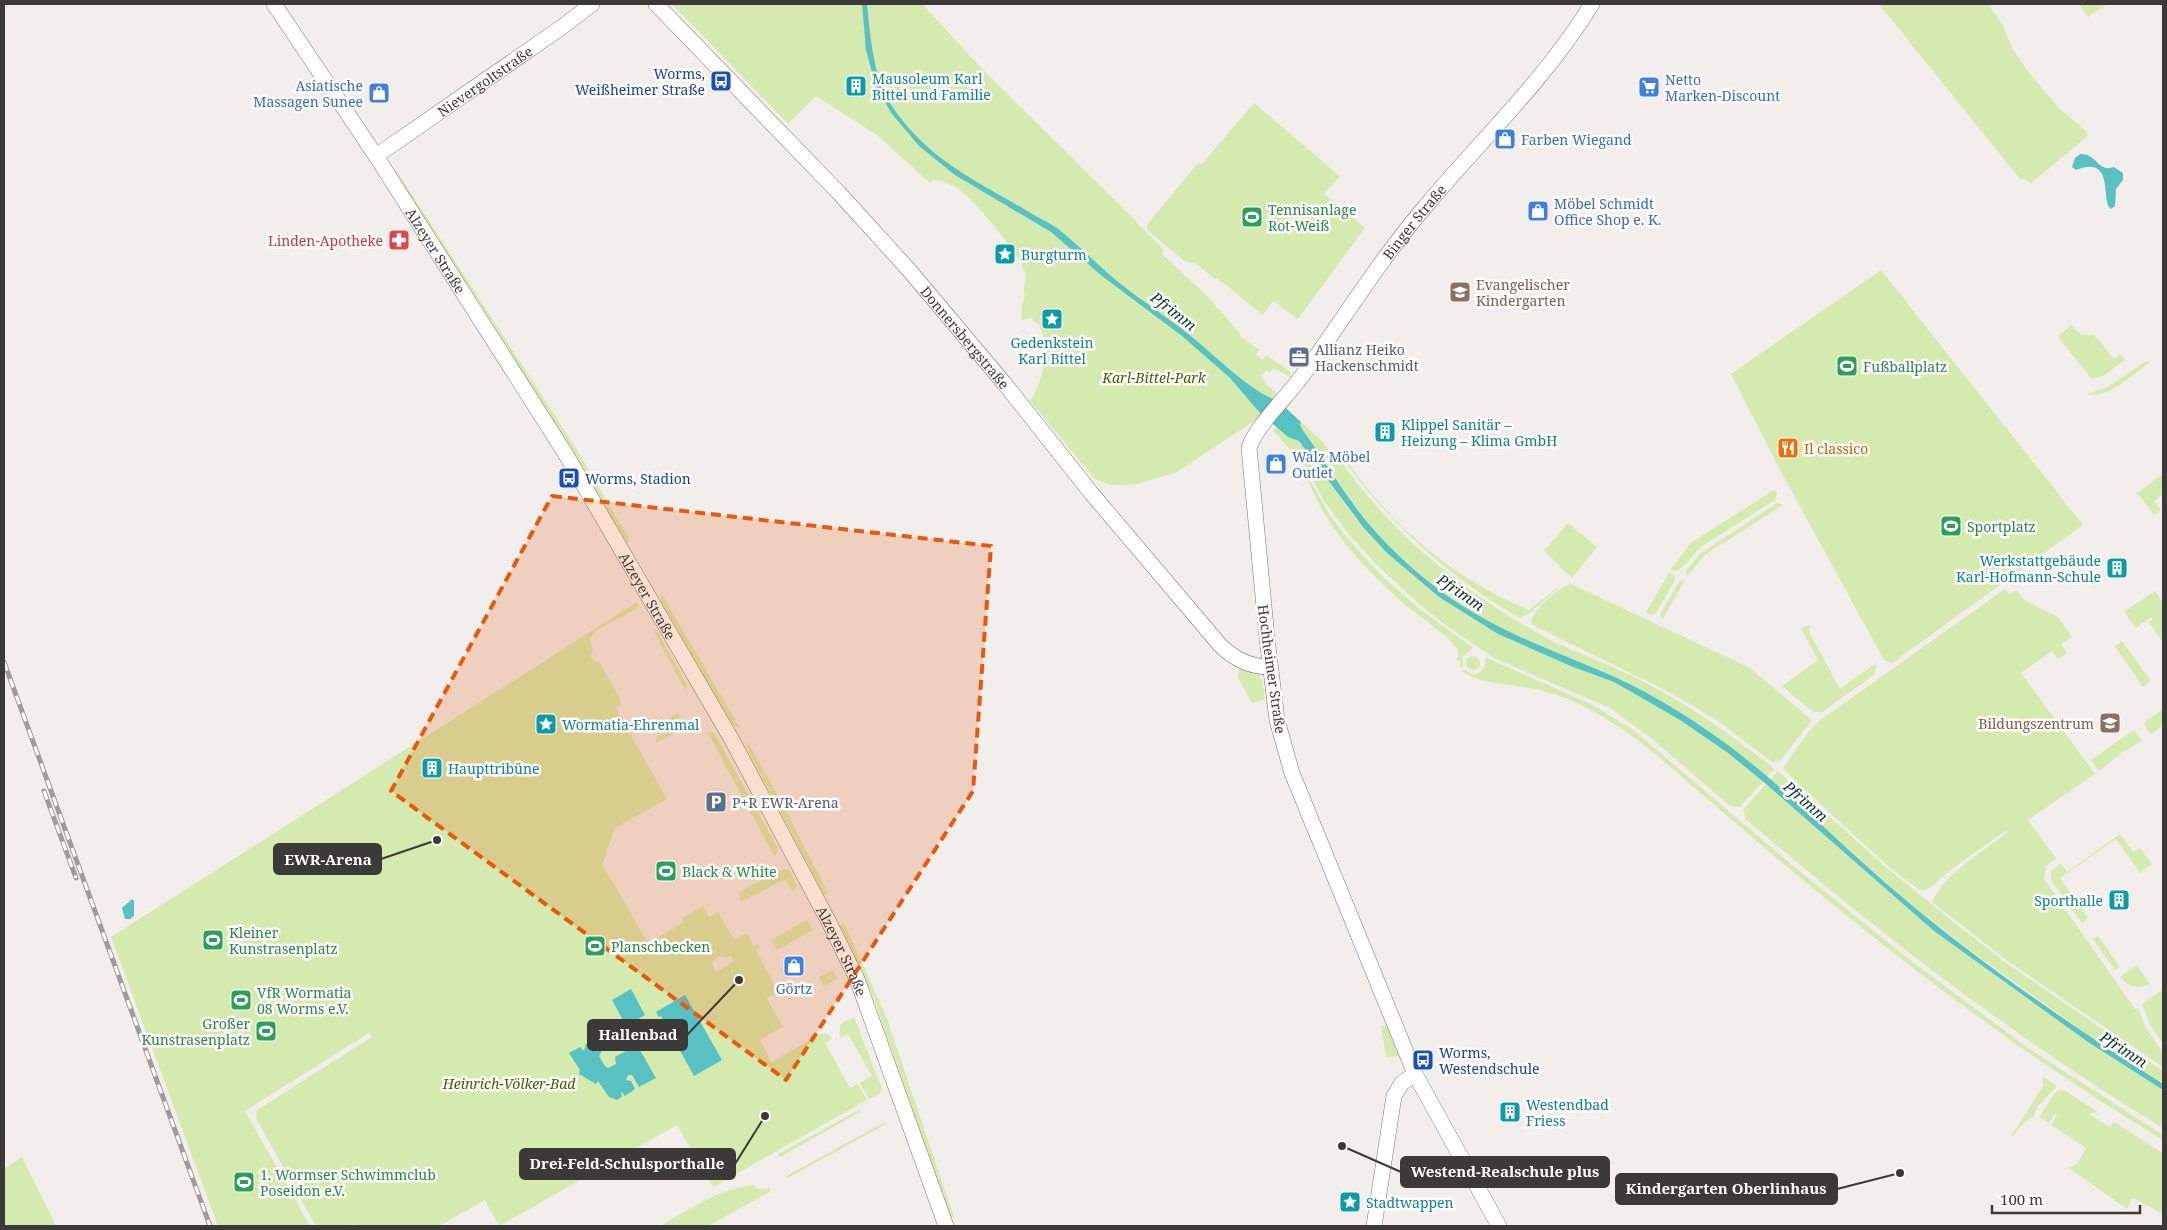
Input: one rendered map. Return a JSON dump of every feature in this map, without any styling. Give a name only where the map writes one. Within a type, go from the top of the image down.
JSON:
[{"type":"street","name":"Alzeyer Straße","points":[[274,4],[376,156],[608,524],[732,740],[825,913],[864,996],[946,1226]]},
{"type":"street","name":"Nievergoltstraße","points":[[376,156],[562,28],[592,4]]},
{"type":"street","name":"Donnersbergstraße","points":[[656,4],[839,193],[909,270],[1004,383],[1092,494],[1220,645],[1239,660],[1261,667],[1270,667]]},
{"type":"street","name":"Binger Straße","points":[[1249,448],[1255,433],[1283,402],[1389,252],[1423,209],[1546,68],[1592,4]]},
{"type":"street","name":"Hochheimer Straße","points":[[1249,448],[1270,667],[1277,720],[1292,774],[1415,1074],[1499,1226]]},
{"type":"street","points":[[1374,1226],[1394,1096],[1402,1083],[1415,1074]]},
{"type":"highlighted area","points":[[552,496],[991,546],[973,791],[786,1080],[391,791]]},
{"type":"green space","name":"Karl-Bittel-Park","points":[[672,4],[922,4],[987,74],[1136,221],[1164,251],[1162,254],[1207,296],[1238,331],[1241,337],[1259,350],[1256,355],[1263,360],[1266,355],[1291,372],[1291,378],[1274,368],[1269,373],[1266,370],[1261,376],[1269,387],[1279,395],[1257,419],[1177,472],[1137,484],[1111,485],[1095,479],[1030,401],[1036,391],[1043,371],[1041,349],[1044,338],[1039,325],[1031,318],[1022,320],[1022,308],[1025,297],[1025,273],[1007,242],[986,216],[959,189],[934,179],[930,183],[877,135],[816,96],[788,124]]},
{"type":"green space","points":[[1879,4],[1988,4],[2003,25],[2012,48],[2030,74],[2059,108],[2085,130],[2088,136],[2030,184],[2026,179],[2020,179]]},
{"type":"green space","points":[[2079,4],[2107,4],[2088,17]]},
{"type":"green space","name":"Tennisanlage Rot-Weiß","points":[[1254,103],[1340,176],[1324,194],[1365,228],[1298,319],[1273,301],[1263,315],[1217,278],[1215,279],[1195,263],[1186,262],[1147,230],[1147,225],[1198,163],[1201,165]]},
{"type":"green space","points":[[396,170],[574,445],[606,499],[602,502],[393,172]]},
{"type":"green space","points":[[1881,270],[2083,525],[1892,663],[1884,660],[1779,468],[1731,374]]},
{"type":"green space","points":[[2071,325],[2081,335],[2094,335],[2114,359],[2120,354],[2125,360],[2103,376],[2092,379],[2058,337]]},
{"type":"green space","points":[[2146,361],[2150,362],[2129,379],[2112,389],[2095,395],[2087,394],[2108,387]]},
{"type":"green space","points":[[1301,422],[1323,442],[1336,460],[1340,460],[1360,487],[1407,538],[1459,582],[1487,602],[1545,637],[1647,683],[1675,699],[1717,726],[1774,769],[1767,777],[1714,735],[1656,697],[1595,668],[1515,635],[1476,615],[1458,603],[1399,555],[1367,522],[1304,432],[1300,425]]},
{"type":"green space","points":[[1277,426],[1299,441],[1354,516],[1387,553],[1439,597],[1498,634],[1573,667],[1614,682],[1680,720],[1728,753],[1763,782],[1740,807],[1730,806],[1651,738],[1610,708],[1494,658],[1447,626],[1419,604],[1376,564],[1347,532],[1324,501],[1308,470],[1273,430]]},
{"type":"green space","points":[[1344,456],[1381,505],[1403,527],[1449,566],[1475,583],[1529,610],[1565,582],[1530,613],[1520,618],[1470,586],[1423,548],[1380,505],[1361,483],[1343,459]]},
{"type":"green space","points":[[1305,472],[1330,515],[1377,571],[1433,619],[1472,646],[1471,650],[1462,657],[1463,667],[1460,668],[1460,661],[1457,660],[1458,651],[1455,646],[1387,588],[1345,543],[1322,510]]},
{"type":"green space","points":[[2163,474],[2163,494],[2154,501],[2161,510],[2154,515],[2140,496],[2136,494]]},
{"type":"green space","points":[[1774,490],[1777,493],[1775,500],[1702,546],[1679,569],[1675,571],[1671,569],[1692,542]]},
{"type":"green space","points":[[1777,503],[1783,505],[1706,554],[1687,576],[1686,571],[1701,553]]},
{"type":"green space","points":[[609,505],[630,540],[627,543],[605,508]]},
{"type":"green space","points":[[1568,523],[1597,547],[1572,578],[1544,551]]},
{"type":"green space","points":[[1669,573],[1673,574],[1675,580],[1656,613],[1650,615],[1646,612]]},
{"type":"green space","points":[[1685,580],[1662,620],[1660,614],[1679,582]]},
{"type":"green space","points":[[1571,584],[1750,668],[1812,720],[1781,760],[1772,762],[1718,721],[1673,694],[1531,624],[1535,613],[1546,600]]},
{"type":"green space","points":[[2005,589],[2009,594],[2017,590],[2025,601],[2058,617],[2072,637],[2061,644],[2067,653],[2058,659],[2052,651],[2021,673],[2095,774],[2028,820],[2056,858],[2046,866],[2044,879],[2135,1009],[2138,1008],[2146,1028],[2163,1053],[2163,1067],[2009,962],[1932,902],[1956,872],[2008,832],[2007,830],[1953,868],[1931,887],[1921,891],[1889,867],[1783,768],[1809,731],[1819,721]]},
{"type":"green space","points":[[2155,591],[2163,603],[2163,643],[2149,622],[2153,620],[2151,617],[2136,628],[2124,612]]},
{"type":"green space","points":[[661,593],[740,728],[732,724],[661,601]]},
{"type":"green space","name":"Heinrich-Völker-Bad","points":[[637,602],[638,606],[635,610],[596,630],[590,639],[593,651],[590,655],[594,661],[600,663],[621,701],[621,704],[616,709],[667,799],[615,828],[602,864],[648,943],[684,922],[682,918],[703,906],[709,917],[718,912],[734,940],[747,933],[753,946],[758,944],[760,948],[756,951],[778,991],[767,998],[783,1027],[760,1040],[772,1062],[820,1034],[828,1034],[832,1039],[825,1043],[850,1088],[858,1084],[867,1100],[713,1187],[677,1125],[499,1226],[485,1200],[439,1226],[354,1226],[353,1224],[348,1226],[316,1226],[256,1118],[257,1110],[372,1037],[369,1033],[245,1111],[310,1226],[218,1226],[111,937]],"holes":[[[719,956],[727,958],[731,956],[733,962],[716,972],[712,962]]]},
{"type":"green space","points":[[1810,625],[1809,632],[1840,689],[1876,663],[1875,674],[1822,712],[1813,712],[1782,686],[1818,660],[1801,628]]},
{"type":"green space","points":[[653,630],[657,631],[686,683],[687,687],[685,690]]},
{"type":"green space","points":[[2122,641],[2151,681],[2143,687],[2115,646]]},
{"type":"green space","points":[[1470,656],[1476,656],[1480,663],[1476,670],[1470,670],[1466,666],[1466,660]]},
{"type":"green space","points":[[1487,658],[1593,705],[1632,729],[1792,865],[1906,957],[2028,1048],[2163,1135],[2163,1140],[2074,1083],[1986,1023],[1803,880],[1660,758],[1618,726],[1586,707],[1563,697],[1540,690],[1477,679],[1462,671],[1464,669],[1472,675],[1480,672],[1484,668],[1485,659]]},
{"type":"green space","points":[[1240,665],[1258,672],[1263,683],[1265,699],[1252,703],[1238,677]]},
{"type":"green space","points":[[2163,709],[2163,725],[2151,734],[2143,723]]},
{"type":"green space","points":[[678,713],[681,717],[654,732],[649,729]]},
{"type":"green space","points":[[683,722],[686,727],[656,743],[657,737]]},
{"type":"green space","points":[[2134,730],[2142,740],[2125,750],[2099,771],[2091,760]]},
{"type":"green space","points":[[708,733],[715,734],[777,847],[777,853],[774,856]]},
{"type":"green space","points":[[747,741],[782,803],[828,893],[824,895],[748,750]]},
{"type":"green space","points":[[1778,771],[1888,869],[1961,928],[2008,964],[2163,1071],[2163,1084],[2091,1037],[1968,949],[1902,897],[1770,780]]},
{"type":"green space","points":[[1766,784],[1934,931],[2088,1042],[2163,1090],[2163,1128],[2054,1058],[1948,982],[1896,943],[1746,819],[1743,810]]},
{"type":"green space","points":[[2120,834],[2133,852],[2140,848],[2152,864],[2140,873],[2116,839],[2060,878],[2088,918],[2082,923],[2053,883],[2051,872],[2060,863],[2067,872]]},
{"type":"green space","points":[[784,869],[789,870],[797,885],[793,892],[785,879],[741,901],[739,892]]},
{"type":"green space","points":[[807,920],[813,930],[777,950],[771,940]]},
{"type":"green space","points":[[844,923],[886,1016],[954,1217],[950,1218],[874,999],[840,925]]},
{"type":"green space","points":[[2098,936],[2120,967],[2115,970],[2093,939]]},
{"type":"green space","points":[[2137,965],[2150,984],[2134,986],[2120,977]]},
{"type":"green space","points":[[833,970],[850,1008],[837,979],[824,986],[819,977]]},
{"type":"green space","points":[[2163,989],[2163,1044],[2151,1026],[2142,1004]]},
{"type":"green space","points":[[854,1017],[882,1089],[879,1094],[869,1099],[860,1083],[872,1076],[848,1034],[841,1038],[839,1033],[841,1024]]},
{"type":"green space","points":[[1388,1024],[1401,1056],[1386,1057],[1381,1027]]},
{"type":"green space","points":[[2043,1076],[2057,1086],[2038,1106],[2033,1117],[2026,1121],[2010,1138],[2043,1086]]},
{"type":"green space","points":[[2064,1090],[2098,1112],[2089,1114],[2110,1127],[2114,1122],[2163,1153],[2163,1214],[2133,1198],[2127,1209],[2069,1168],[2077,1164],[2086,1148],[2051,1125],[2057,1115],[2055,1114],[2049,1123],[2039,1117],[2055,1093]]},
{"type":"green space","points":[[859,1110],[860,1112],[780,1157],[778,1154]]},
{"type":"green space","points":[[885,1122],[886,1124],[786,1179],[788,1175]]},
{"type":"green space","points":[[22,1157],[56,1226],[4,1226],[4,1169]]},
{"type":"green space","points":[[754,1185],[756,1189],[770,1188],[770,1192],[708,1226],[660,1226],[717,1195],[729,1190]]},
{"type":"water","points":[[862,4],[867,4],[874,60],[882,87],[896,112],[924,144],[954,168],[1057,228],[1131,292],[1184,330],[1241,379],[1262,393],[1276,399],[1301,422],[1300,425],[1304,432],[1367,522],[1399,556],[1423,577],[1479,616],[1536,644],[1630,684],[1705,728],[1754,765],[1880,878],[1963,946],[2096,1041],[2163,1084],[2163,1090],[2088,1042],[1934,931],[1766,784],[1728,753],[1680,720],[1614,682],[1573,667],[1498,634],[1439,597],[1387,553],[1363,527],[1299,441],[1288,437],[1260,413],[1229,377],[1182,336],[1102,276],[1051,232],[955,175],[919,146],[892,114],[876,87],[866,50]]},
{"type":"water","points":[[2080,154],[2090,156],[2104,167],[2114,167],[2123,173],[2123,180],[2116,189],[2115,206],[2111,209],[2108,205],[2102,174],[2097,168],[2089,167],[2076,170],[2072,167],[2075,158]]},
{"type":"water","points":[[132,899],[134,901],[134,916],[130,919],[125,919],[122,908]]},
{"type":"water","name":"Planschbecken","points":[[592,935],[597,940],[600,938],[604,940],[602,953],[597,956],[586,954],[586,951],[591,948],[586,944],[586,938]]},
{"type":"water","points":[[631,989],[645,1015],[626,1026],[612,1000]]},
{"type":"water","points":[[685,995],[722,1060],[694,1076],[661,1016],[659,1017],[656,1012]]},
{"type":"water","points":[[592,1041],[598,1042],[600,1045],[602,1051],[599,1056],[608,1068],[616,1064],[615,1057],[637,1045],[656,1078],[639,1087],[632,1075],[628,1075],[626,1080],[631,1081],[635,1089],[625,1096],[621,1091],[622,1097],[617,1100],[609,1097],[598,1081],[596,1084],[579,1074],[580,1070],[569,1053],[580,1047],[584,1051],[586,1044]]},
{"type":"railway","points":[[4,662],[210,1226]]},
{"type":"railway","points":[[44,791],[76,878]]},
{"type":"place","name":"Worms, Weißheimer Straße","points":[[721,81]]},
{"type":"place","name":"Mausoleum Karl Bittel und Familie","points":[[856,86]]},
{"type":"place","name":"Netto Marken-Discount","points":[[1649,87]]},
{"type":"place","name":"Asiatische Massagen Sunee","points":[[379,93]]},
{"type":"place","name":"Farben Wiegand","points":[[1505,139]]},
{"type":"place","name":"Möbel Schmidt Office Shop e. K.","points":[[1538,211]]},
{"type":"place","name":"Tennisanlage Rot-Weiß","points":[[1252,217]]},
{"type":"place","name":"Linden-Apotheke","points":[[399,240]]},
{"type":"place","name":"Burgturm","points":[[1005,254]]},
{"type":"place","name":"Evangelischer Kindergarten","points":[[1460,292]]},
{"type":"place","name":"Gedenkstein Karl Bittel","points":[[1052,319]]},
{"type":"place","name":"Allianz Heiko Hackenschmidt","points":[[1299,357]]},
{"type":"place","name":"Fußballplatz","points":[[1847,366]]},
{"type":"place","name":"Klippel Sanitär – Heizung – Klima GmbH","points":[[1385,432]]},
{"type":"place","name":"Il classico","points":[[1788,448]]},
{"type":"place","name":"Walz Möbel Outlet","points":[[1276,464]]},
{"type":"place","name":"Worms, Stadion","points":[[569,478]]},
{"type":"place","name":"Sportplatz","points":[[1951,526]]},
{"type":"place","name":"Werkstattgebäude Karl-Hofmann-Schule","points":[[2117,568]]},
{"type":"place","name":"Bildungszentrum","points":[[2110,723]]},
{"type":"place","name":"Wormatia-Ehrenmal","points":[[546,724]]},
{"type":"place","name":"Haupttribüne","points":[[432,768]]},
{"type":"place","name":"P+R EWR-Arena","points":[[716,802]]},
{"type":"place","name":"EWR-Arena","points":[[437,840]]},
{"type":"place","name":"Black & White","points":[[666,871]]},
{"type":"place","name":"Sporthalle","points":[[2119,900]]},
{"type":"place","name":"Kleiner Kunstrasenplatz","points":[[213,940]]},
{"type":"place","name":"Planschbecken","points":[[595,946]]},
{"type":"place","name":"Görtz","points":[[794,966]]},
{"type":"place","name":"Hallenbad","points":[[739,980]]},
{"type":"place","name":"VfR Wormatia 08 Worms e.V.","points":[[241,1000]]},
{"type":"place","name":"Großer Kunstrasenplatz","points":[[266,1031]]},
{"type":"place","name":"Worms, Westendschule","points":[[1423,1060]]},
{"type":"place","name":"Westendbad Friess","points":[[1510,1112]]},
{"type":"place","name":"Drei-Feld-Schulsporthalle","points":[[765,1116]]},
{"type":"place","name":"Westend-Realschule plus","points":[[1342,1146]]},
{"type":"place","name":"Kindergarten Oberlinhaus","points":[[1900,1173]]},
{"type":"place","name":"1. Wormser Schwimmclub Poseidon e.V.","points":[[244,1182]]},
{"type":"place","name":"Stadtwappen","points":[[1350,1202]]},
{"type":"water label","name":"Pfrimm","points":[[1174,311]]},
{"type":"water label","name":"Pfrimm","points":[[1461,592]]},
{"type":"water label","name":"Pfrimm","points":[[1806,801]]},
{"type":"water label","name":"Pfrimm","points":[[2124,1049]]}]
